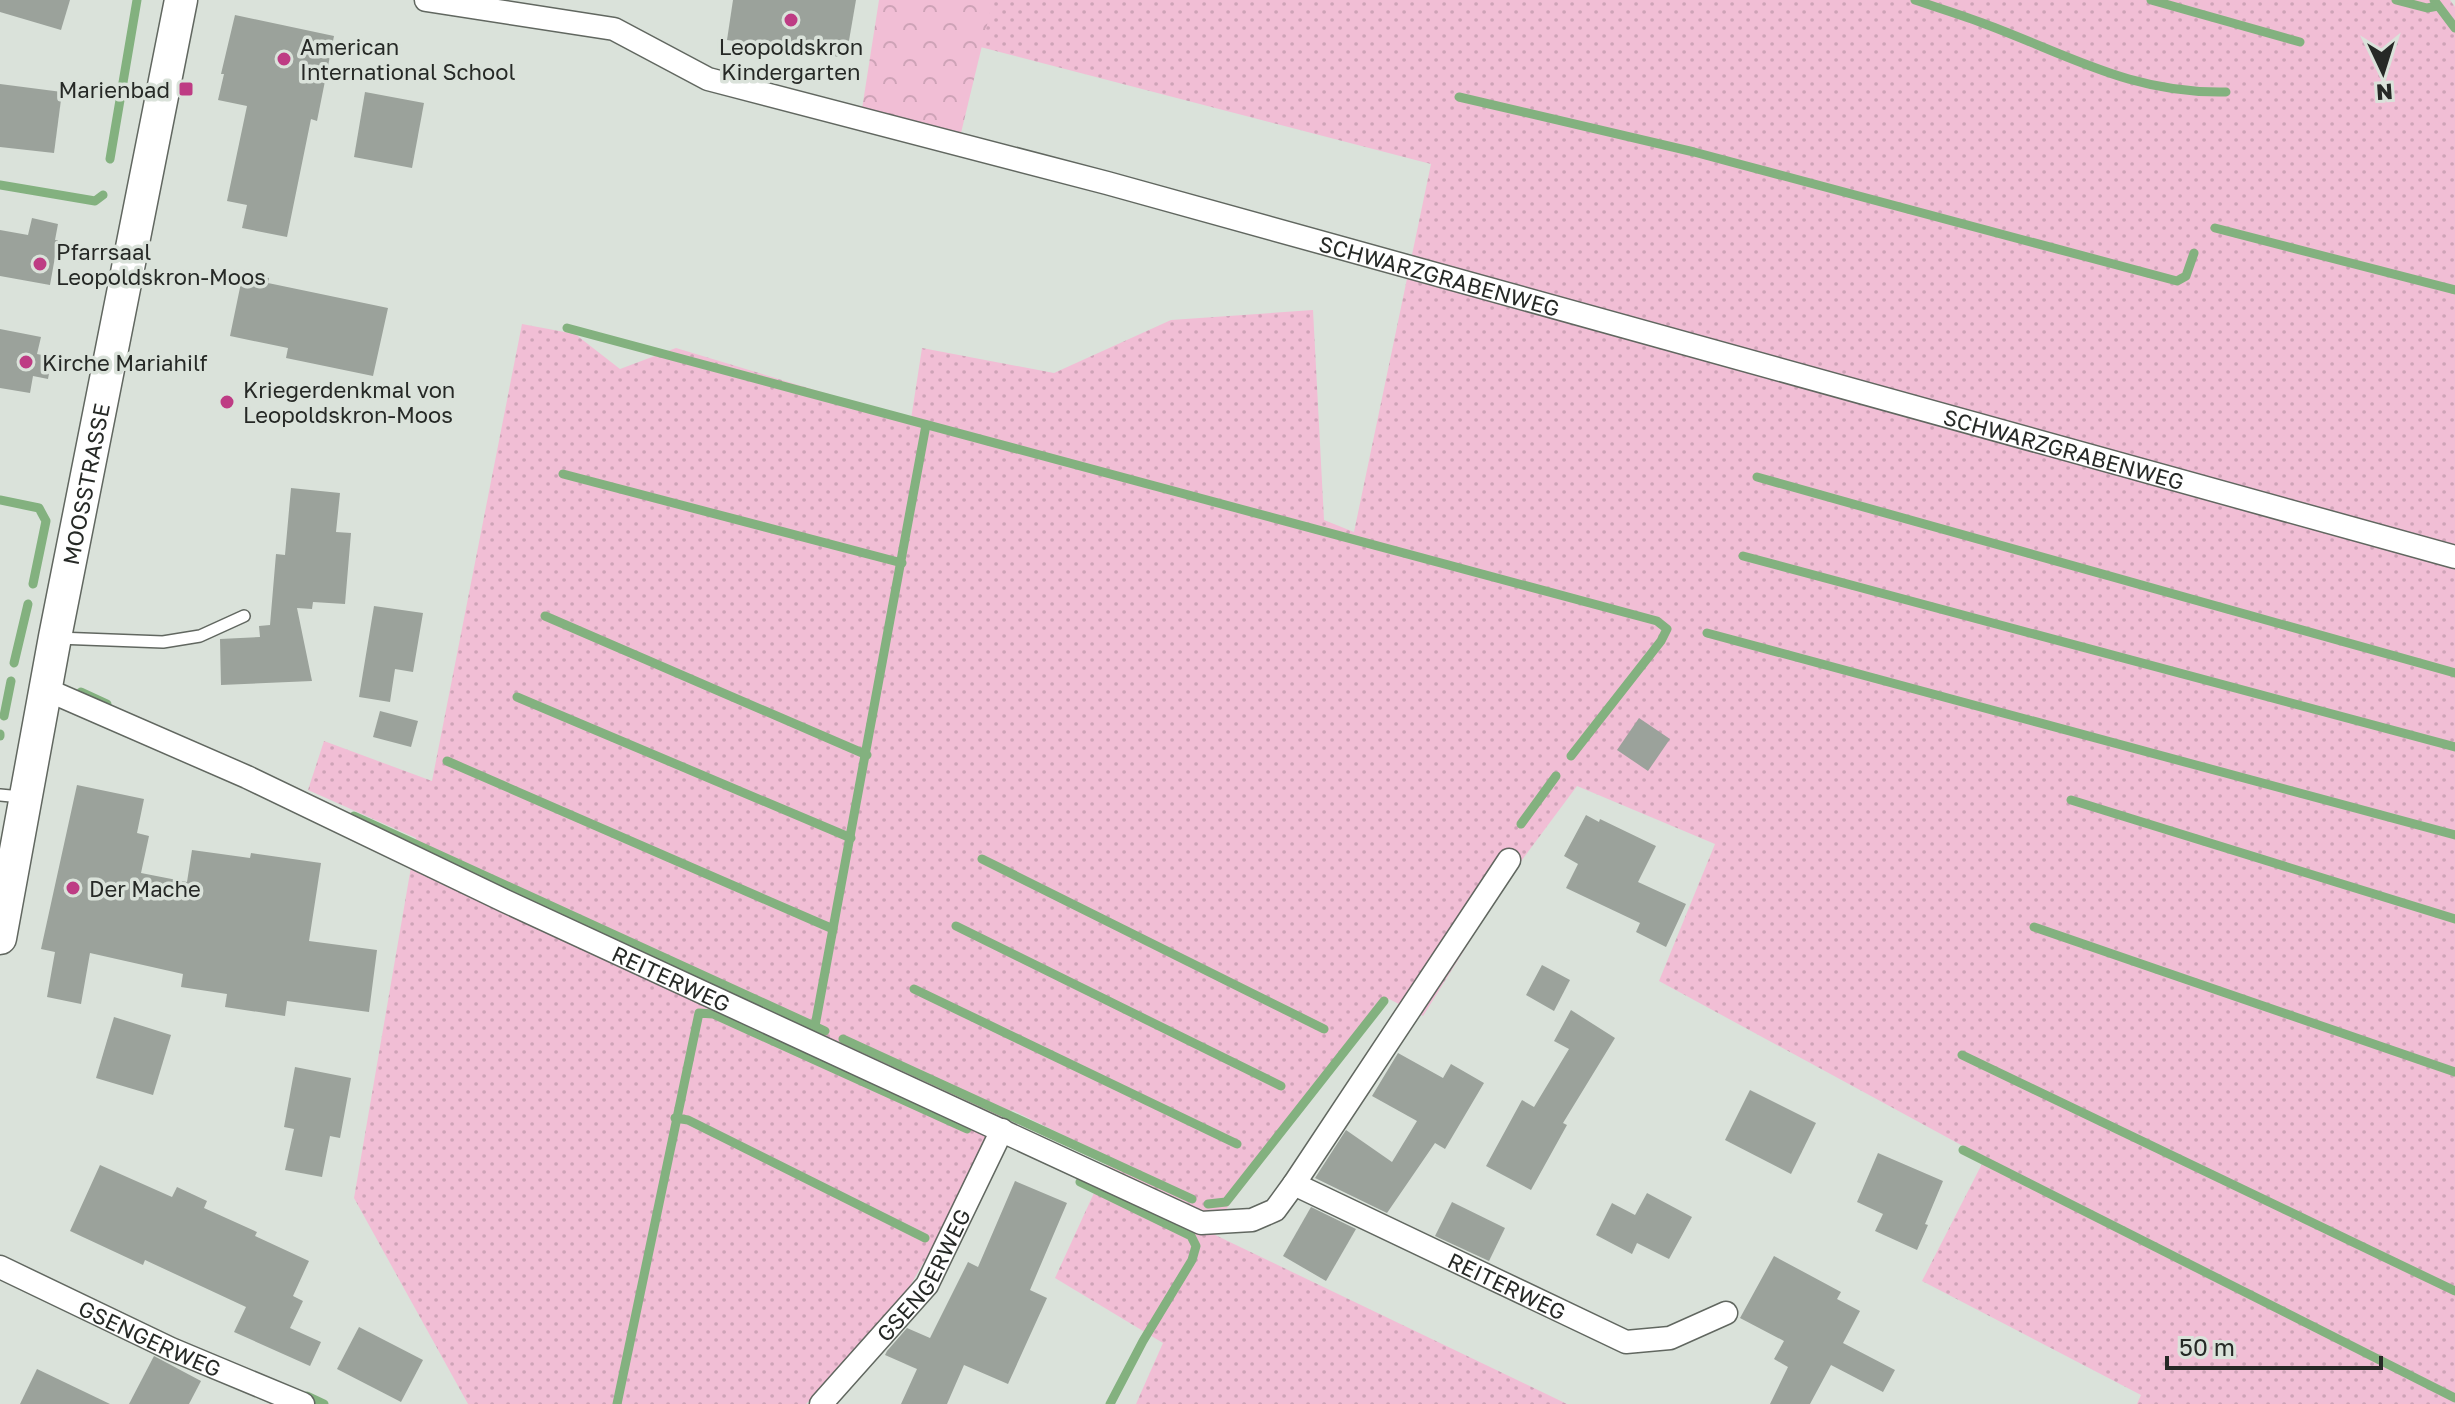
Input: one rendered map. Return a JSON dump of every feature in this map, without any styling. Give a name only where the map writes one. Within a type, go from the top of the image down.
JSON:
[{"type":"street","name":"MOOSSTRASSE","points":[[0,938],[13,796],[45,689],[181,0]]},
{"type":"street","name":"SCHWARZGRABENWEG","points":[[426,0],[614,29],[708,79],[1122,187],[2455,557]]},
{"type":"street","name":"REITERWEG","points":[[45,689],[247,777],[505,901],[1201,1223],[1252,1220],[1275,1210],[1509,860]]},
{"type":"street","name":"GSENGERWEG","points":[[821,1404],[927,1285],[1002,1130]]},
{"type":"street","name":"REITERWEG","points":[[1294,1184],[1626,1342],[1670,1338],[1726,1313]]},
{"type":"street","name":"GSENGERWEG","points":[[0,1267],[171,1349],[303,1404]]},
{"type":"lane","points":[[55,637],[163,642],[200,636],[244,616]]},
{"type":"green space","points":[[879,0],[993,0],[961,133],[862,109]]},
{"type":"green space","points":[[921,0],[2450,0],[2455,7],[2455,1404],[2137,1404],[2141,1395],[1922,1281],[1985,1158],[1659,981],[1715,844],[1577,786],[1513,872],[1423,1016],[1389,999],[1227,1208],[1211,1233],[1567,1404],[1136,1404],[1163,1343],[1055,1278],[1110,1158],[1012,1110],[910,1286],[860,1349],[806,1404],[468,1404],[354,1198],[416,838],[308,790],[324,741],[432,781],[522,324],[575,334],[620,369],[676,348],[911,419],[922,348],[1054,373],[1171,320],[1313,310],[1324,520],[1354,532],[1431,164],[911,29]]},
{"type":"building","points":[[0,0],[70,0],[61,30],[0,12]]},
{"type":"building","name":"Leopoldskron Kindergarten","points":[[733,0],[856,0],[846,58],[727,40]]},
{"type":"building","points":[[235,15],[334,36],[317,121],[311,119],[287,237],[242,228],[247,205],[227,201],[247,106],[218,100]]},
{"type":"building","points":[[0,84],[62,92],[54,153],[0,147]]},
{"type":"building","points":[[365,92],[424,103],[412,168],[354,157]]},
{"type":"building","points":[[32,218],[58,224],[50,285],[0,276],[0,230],[28,235]]},
{"type":"building","points":[[243,273],[269,278],[268,283],[388,308],[373,376],[286,358],[288,348],[230,336]]},
{"type":"building","name":"Kirche Mariahilf","points":[[0,329],[41,337],[37,354],[52,357],[48,379],[33,376],[30,393],[0,388]]},
{"type":"building","points":[[291,488],[340,493],[336,532],[351,533],[345,604],[313,602],[312,609],[297,608],[312,681],[221,685],[220,639],[260,637],[259,626],[270,625],[276,554],[285,555]]},
{"type":"building","points":[[374,606],[423,613],[413,672],[395,669],[390,702],[359,697]]},
{"type":"building","points":[[380,711],[418,721],[411,747],[373,737]]},
{"type":"building","points":[[1639,718],[1670,739],[1648,771],[1617,750]]},
{"type":"building","points":[[77,785],[144,799],[137,833],[149,836],[141,873],[187,882],[192,850],[250,858],[251,853],[321,863],[309,941],[377,950],[369,1012],[287,1001],[285,1016],[225,1007],[227,994],[181,987],[183,974],[90,953],[81,1004],[47,997],[55,952],[41,949]]},
{"type":"building","points":[[1586,815],[1656,846],[1638,882],[1686,904],[1666,947],[1636,932],[1640,923],[1566,888],[1578,864],[1564,856]]},
{"type":"building","points":[[1542,965],[1570,980],[1554,1011],[1526,995]]},
{"type":"building","points":[[1571,1010],[1615,1038],[1563,1123],[1567,1125],[1531,1190],[1486,1166],[1522,1100],[1534,1107],[1569,1049],[1554,1041]]},
{"type":"building","points":[[114,1017],[171,1035],[153,1095],[96,1078]]},
{"type":"building","points":[[1398,1053],[1443,1078],[1451,1064],[1484,1083],[1445,1149],[1435,1143],[1387,1213],[1315,1178],[1346,1130],[1392,1162],[1417,1121],[1372,1096]]},
{"type":"building","points":[[295,1067],[351,1078],[340,1138],[330,1136],[322,1177],[285,1170],[294,1129],[284,1127]]},
{"type":"building","points":[[1750,1090],[1816,1123],[1791,1174],[1725,1140]]},
{"type":"building","points":[[1878,1153],[1943,1181],[1917,1250],[1875,1231],[1883,1214],[1857,1202]]},
{"type":"building","points":[[100,1165],[172,1197],[177,1187],[207,1201],[204,1208],[257,1232],[255,1236],[309,1261],[293,1296],[303,1301],[290,1328],[321,1342],[310,1366],[234,1332],[246,1307],[145,1260],[143,1265],[70,1231]]},
{"type":"building","points":[[1015,1181],[1067,1203],[1030,1290],[1047,1298],[1008,1384],[964,1365],[947,1404],[901,1404],[917,1369],[885,1355],[887,1351],[907,1328],[930,1338],[968,1262],[978,1267]]},
{"type":"building","points":[[1647,1193],[1692,1217],[1669,1259],[1637,1243],[1632,1254],[1596,1235],[1612,1203],[1635,1215]]},
{"type":"building","points":[[1452,1202],[1505,1228],[1489,1261],[1435,1236]]},
{"type":"building","points":[[1311,1207],[1356,1229],[1326,1281],[1283,1256]]},
{"type":"building","points":[[1774,1256],[1841,1292],[1837,1299],[1860,1311],[1843,1343],[1895,1370],[1883,1392],[1831,1365],[1810,1404],[1770,1404],[1788,1367],[1774,1359],[1784,1341],[1740,1318]]},
{"type":"building","points":[[359,1327],[423,1360],[401,1402],[337,1369]]},
{"type":"building","points":[[154,1356],[201,1381],[189,1404],[129,1404]]},
{"type":"building","points":[[37,1369],[110,1404],[20,1404]]},
{"type":"waterway","points":[[110,159],[137,0]]},
{"type":"waterway","points":[[1915,0],[2131,80],[2160,87],[2226,92]]},
{"type":"waterway","points":[[2151,0],[2300,42]]},
{"type":"waterway","points":[[2396,0],[2427,8],[2438,6]]},
{"type":"waterway","points":[[2434,0],[2455,28]]},
{"type":"waterway","points":[[1459,97],[1694,152],[2177,281],[2186,276],[2194,253]]},
{"type":"waterway","points":[[0,185],[95,201],[103,195]]},
{"type":"waterway","points":[[2215,228],[2455,290]]},
{"type":"waterway","points":[[567,328],[1657,621],[1667,629],[1661,641],[1571,756]]},
{"type":"waterway","points":[[815,1026],[926,425]]},
{"type":"waterway","points":[[563,474],[902,563]]},
{"type":"waterway","points":[[1757,477],[2455,673]]},
{"type":"waterway","points":[[0,500],[39,508],[46,521],[33,584]]},
{"type":"waterway","points":[[1743,556],[2455,747]]},
{"type":"waterway","points":[[14,663],[28,604]]},
{"type":"waterway","points":[[545,616],[867,755]]},
{"type":"waterway","points":[[1707,633],[2455,835]]},
{"type":"waterway","points":[[4,716],[11,681]]},
{"type":"waterway","points":[[81,692],[107,704]]},
{"type":"waterway","points":[[517,697],[851,838]]},
{"type":"waterway","points":[[447,761],[833,929]]},
{"type":"waterway","points":[[1521,824],[1556,776]]},
{"type":"waterway","points":[[2071,800],[2455,919]]},
{"type":"waterway","points":[[354,816],[825,1031]]},
{"type":"waterway","points":[[982,859],[1324,1029]]},
{"type":"waterway","points":[[956,926],[1281,1086]]},
{"type":"waterway","points":[[2034,927],[2455,1072]]},
{"type":"waterway","points":[[914,989],[1237,1144]]},
{"type":"waterway","points":[[1208,1204],[1226,1202],[1384,1001]]},
{"type":"waterway","points":[[617,1404],[699,1013],[713,1014],[967,1129]]},
{"type":"waterway","points":[[843,1039],[1192,1199]]},
{"type":"waterway","points":[[1962,1055],[2455,1291]]},
{"type":"waterway","points":[[675,1118],[688,1120],[925,1238]]},
{"type":"waterway","points":[[1963,1150],[2455,1398]]},
{"type":"waterway","points":[[1080,1182],[1191,1236],[1196,1246],[1192,1260],[1143,1341],[1110,1404]]},
{"type":"waterway","points":[[307,1396],[324,1404]]},
{"type":"place","name":"Leopoldskron Kindergarten","points":[[791,20]]},
{"type":"place","name":"American International School","points":[[284,59]]},
{"type":"place","name":"Marienbad","points":[[186,89]]},
{"type":"place","name":"Pfarrsaal Leopoldskron-Moos","points":[[40,264]]},
{"type":"place","name":"Kirche Mariahilf","points":[[26,362]]},
{"type":"place","name":"Kriegerdenkmal von Leopoldskron-Moos","points":[[227,402]]},
{"type":"place","name":"Der Mache","points":[[73,888]]}]
